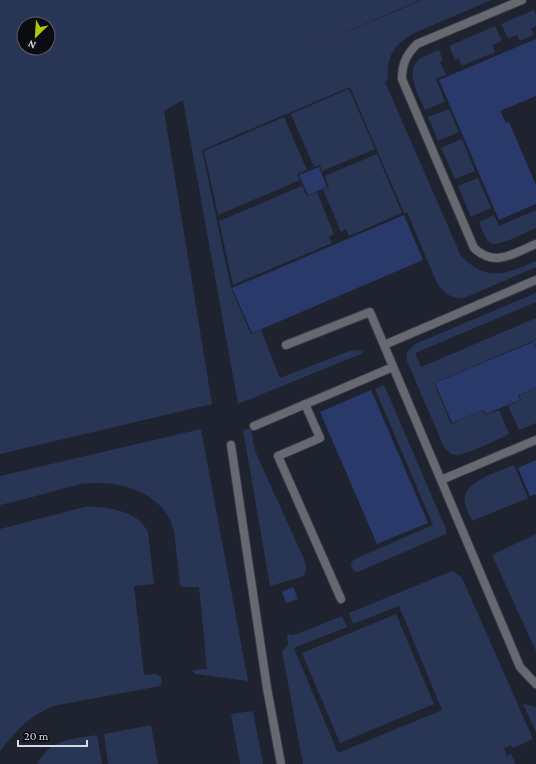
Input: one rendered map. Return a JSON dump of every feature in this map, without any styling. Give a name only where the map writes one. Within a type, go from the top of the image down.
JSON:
[{"type":"street","points":[[522,0],[417,44],[405,59],[402,70],[402,79],[474,248],[487,257],[496,259],[503,258],[536,244]]},
{"type":"street","points":[[384,345],[536,280]]},
{"type":"street","points":[[286,346],[370,312],[520,668],[536,684]]},
{"type":"street","points":[[254,426],[393,367]]},
{"type":"street","points":[[305,404],[320,438],[278,456],[341,599]]},
{"type":"street","points":[[441,480],[536,440]]},
{"type":"street","points":[[231,446],[267,688],[281,764]]},
{"type":"shaded area","points":[[0,0],[420,0],[302,51],[422,0],[492,0],[407,37],[396,47],[390,58],[388,64],[388,80],[385,82],[461,256],[480,270],[489,273],[497,274],[515,270],[536,261],[536,267],[464,298],[455,298],[444,292],[436,281],[407,212],[404,213],[350,87],[202,150],[231,288],[251,334],[261,330],[280,378],[352,350],[362,351],[363,353],[238,404],[183,100],[164,111],[212,404],[0,454]]},
{"type":"shaded area","points":[[534,10],[536,15],[536,26],[531,29],[534,35],[520,41],[517,35],[508,38],[501,24]]},
{"type":"shaded area","points":[[495,26],[502,41],[492,45],[495,52],[462,66],[459,59],[455,60],[449,46]]},
{"type":"shaded area","points":[[439,50],[443,61],[440,62],[446,75],[436,79],[445,102],[425,110],[416,90],[413,70],[416,63],[421,58]]},
{"type":"shaded area","points":[[349,89],[375,149],[322,171],[320,165],[314,167],[291,114]]},
{"type":"shaded area","points":[[449,109],[459,132],[438,141],[428,117]]},
{"type":"shaded area","points":[[284,117],[307,170],[297,174],[300,180],[218,215],[204,151]]},
{"type":"shaded area","points":[[462,139],[475,171],[455,179],[441,148]]},
{"type":"shaded area","points":[[377,154],[402,213],[349,236],[346,229],[341,232],[323,189],[329,187],[325,176]]},
{"type":"shaded area","points":[[478,178],[491,208],[471,217],[458,186]]},
{"type":"shaded area","points":[[302,186],[307,196],[317,192],[334,234],[329,237],[332,243],[233,285],[219,221]]},
{"type":"shaded area","points":[[536,210],[536,228],[505,242],[493,244],[489,242],[484,235],[479,222],[494,215],[499,226]]},
{"type":"shaded area","points":[[536,293],[536,302],[415,353],[421,367],[536,318],[536,348],[533,341],[434,383],[451,424],[483,410],[485,415],[499,410],[509,434],[473,451],[454,455],[444,447],[407,361],[408,351],[415,344]]},
{"type":"shaded area","points":[[384,385],[446,529],[446,534],[356,572],[351,566],[355,559],[433,525],[375,389]]},
{"type":"shaded area","points":[[536,388],[536,423],[519,430],[508,406],[521,400],[519,395]]},
{"type":"shaded area","points":[[201,429],[248,681],[195,674],[192,670],[207,669],[199,587],[182,587],[180,585],[174,531],[169,517],[150,497],[124,486],[95,483],[81,484],[0,505],[0,476]]},
{"type":"shaded area","points":[[251,429],[255,451],[306,566],[305,574],[301,577],[270,586],[243,430]]},
{"type":"shaded area","points":[[514,465],[528,498],[472,521],[465,503],[465,495],[469,489],[482,478]]},
{"type":"shaded area","points":[[88,506],[113,509],[130,515],[137,519],[148,532],[154,584],[134,586],[144,675],[156,674],[161,677],[162,683],[160,686],[53,706],[36,715],[24,725],[12,736],[0,751],[0,529]]},
{"type":"shaded area","points":[[536,534],[536,651],[492,555]]},
{"type":"shaded area","points":[[452,571],[463,580],[533,739],[513,748],[511,745],[504,748],[507,756],[511,754],[516,764],[303,764],[282,651],[288,645],[287,635],[291,634],[292,636],[342,616],[347,627],[294,648],[338,753],[442,710],[399,606],[353,624],[349,613]]},
{"type":"shaded area","points":[[396,614],[434,704],[340,743],[302,653]]},
{"type":"shaded area","points":[[523,704],[536,707],[536,732]]},
{"type":"shaded area","points":[[253,711],[263,764],[240,764],[231,714]]},
{"type":"shaded area","points":[[151,725],[158,764],[108,764],[104,734]]},
{"type":"shaded area","points":[[97,735],[102,764],[37,764],[48,749],[55,745],[70,739]]},
{"type":"building","points":[[536,39],[536,96],[500,111],[506,123],[509,122],[536,185],[536,204],[499,220],[439,80]]},
{"type":"building","points":[[319,167],[327,187],[308,195],[299,175]]},
{"type":"building","points":[[404,215],[423,260],[252,333],[232,288]]},
{"type":"building","points":[[533,342],[536,349],[536,388],[518,395],[520,400],[486,414],[483,410],[452,423],[435,383]]},
{"type":"building","points":[[371,390],[428,523],[377,544],[320,412]]},
{"type":"building","points":[[536,460],[536,494],[530,496],[518,468]]},
{"type":"building","points":[[293,587],[298,599],[286,603],[282,592]]}]
